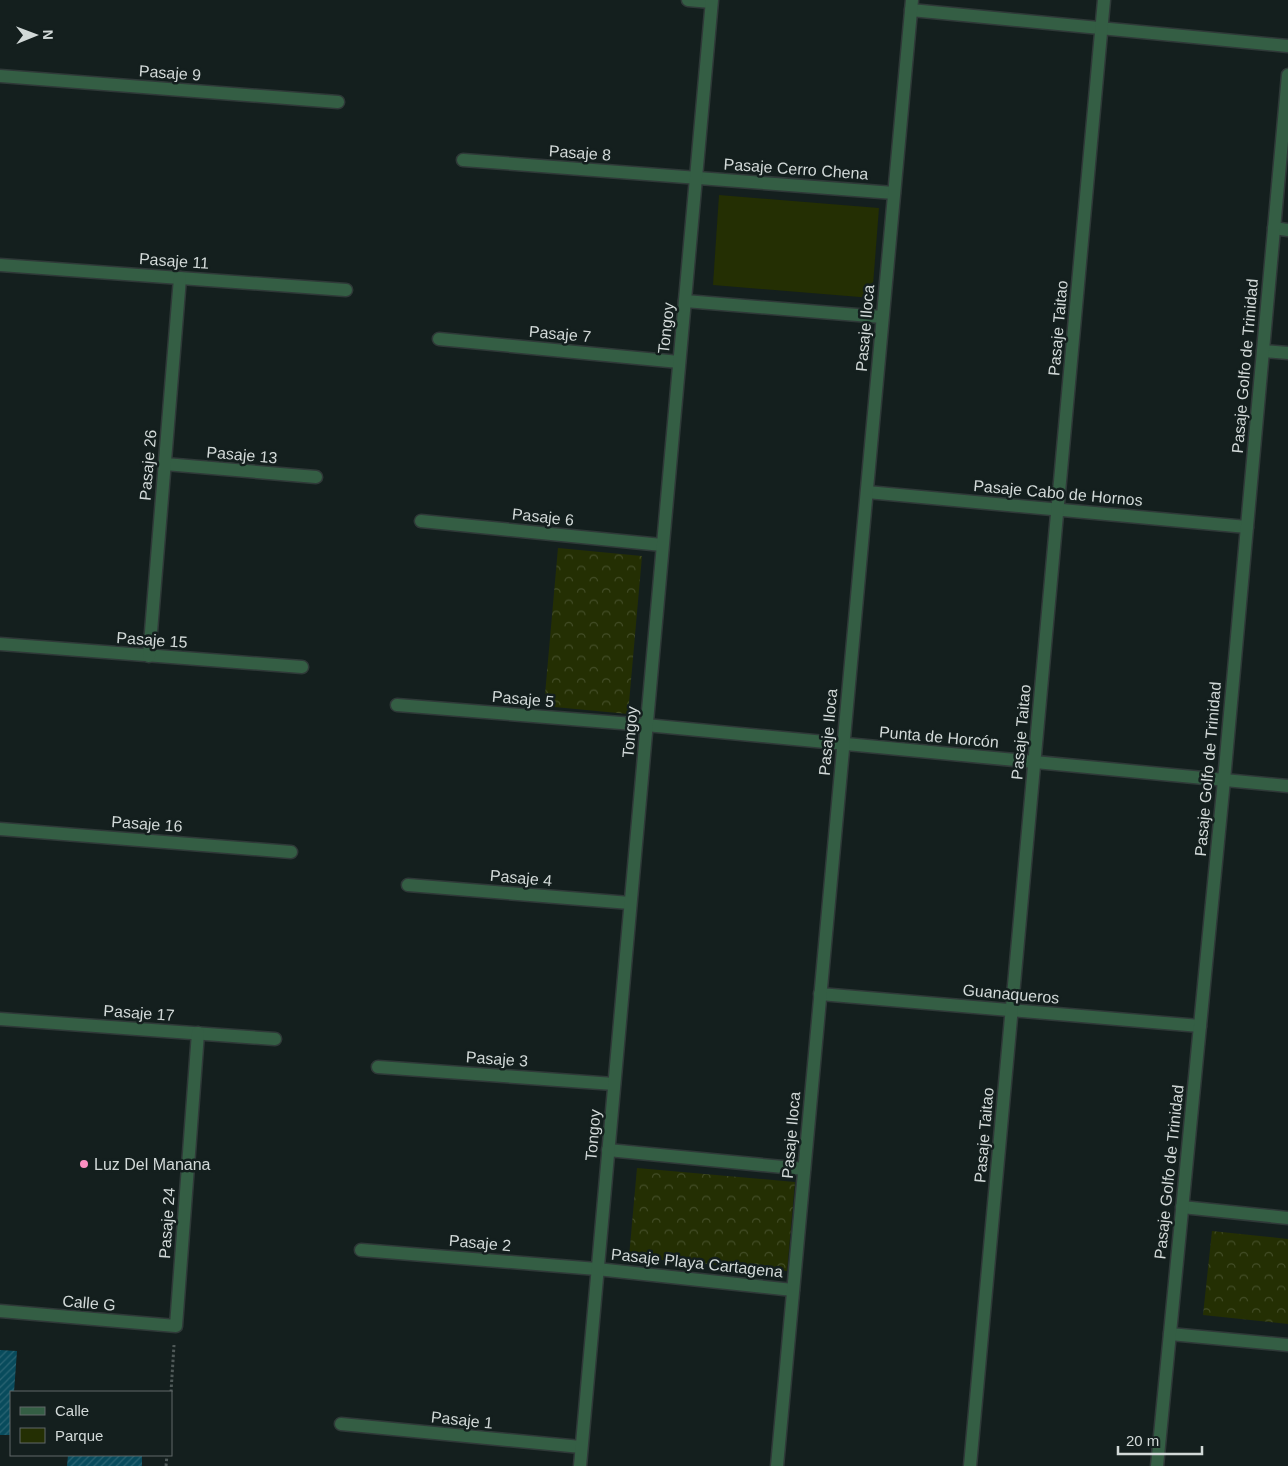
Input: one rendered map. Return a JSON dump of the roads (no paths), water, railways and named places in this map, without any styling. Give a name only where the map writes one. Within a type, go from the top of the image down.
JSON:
[{"type":"street","points":[[688,0],[712,1]]},
{"type":"street","name":"Pasaje Taitao","points":[[970,1466],[1104,0]]},
{"type":"street","name":"Tongoy","points":[[580,1466],[712,1]]},
{"type":"street","points":[[911,5],[1101,28],[1288,46]]},
{"type":"street","name":"Pasaje Iloca","points":[[777,1466],[911,5]]},
{"type":"street","name":"Pasaje Golfo de Trinidad","points":[[1157,1466],[1224,780],[1288,75]]},
{"type":"street","name":"Pasaje 9","points":[[0,76],[338,102]]},
{"type":"street","name":"Pasaje 8","points":[[463,160],[696,178]]},
{"type":"street","name":"Pasaje Cerro Chena","points":[[696,178],[894,193]]},
{"type":"street","points":[[1274,228],[1288,230]]},
{"type":"street","name":"Pasaje 11","points":[[0,265],[346,290]]},
{"type":"street","name":"Pasaje 26","points":[[149,656],[180,278]]},
{"type":"street","points":[[685,301],[882,317]]},
{"type":"street","name":"Pasaje 7","points":[[439,339],[679,362]]},
{"type":"street","points":[[1263,350],[1288,353]]},
{"type":"street","name":"Pasaje 13","points":[[165,464],[316,478]]},
{"type":"street","name":"Pasaje Cabo de Hornos","points":[[867,492],[1247,527]]},
{"type":"street","name":"Pasaje 6","points":[[421,521],[662,545]]},
{"type":"street","name":"Pasaje 15","points":[[0,644],[302,667]]},
{"type":"street","name":"Pasaje 5","points":[[397,705],[646,725]]},
{"type":"street","name":"Punta de Horcón","points":[[646,725],[1288,786]]},
{"type":"street","name":"Pasaje 16","points":[[0,829],[291,852]]},
{"type":"street","name":"Pasaje 4","points":[[408,885],[630,903]]},
{"type":"street","name":"Guanaqueros","points":[[820,994],[1200,1026]]},
{"type":"street","name":"Pasaje 17","points":[[0,1019],[275,1039]]},
{"type":"street","name":"Pasaje 24","points":[[176,1326],[198,1033]]},
{"type":"street","name":"Pasaje 3","points":[[378,1067],[614,1084]]},
{"type":"street","points":[[608,1150],[804,1169]]},
{"type":"street","points":[[1182,1207],[1288,1218]]},
{"type":"street","name":"Pasaje 2","points":[[361,1250],[597,1269]]},
{"type":"street","name":"Pasaje Playa Cartagena","points":[[597,1269],[793,1290]]},
{"type":"street","name":"Calle G","points":[[0,1311],[176,1326]]},
{"type":"street","points":[[1170,1334],[1288,1345]]},
{"type":"street","name":"Pasaje 1","points":[[341,1424],[581,1448]]},
{"type":"place","name":"Luz Del Manana","points":[[84,1164]]}]
